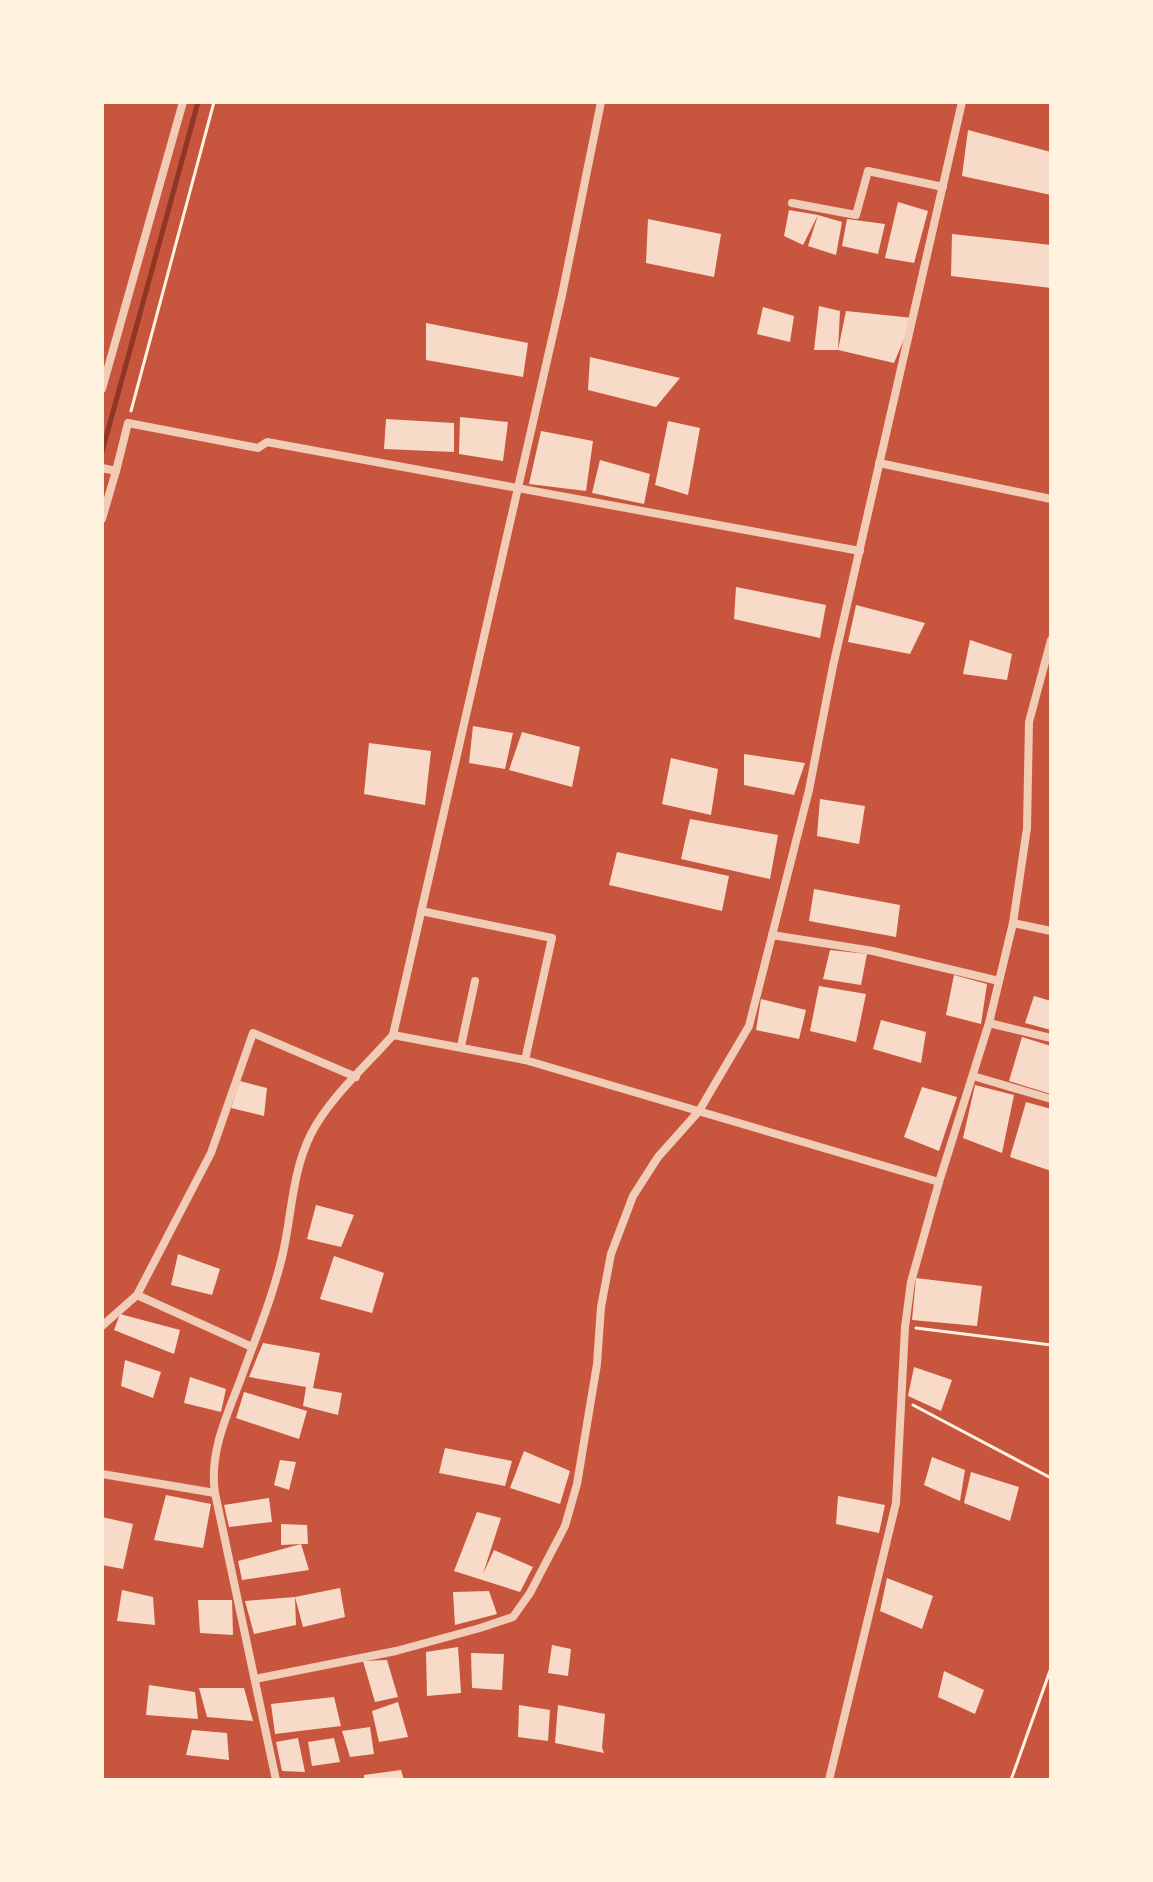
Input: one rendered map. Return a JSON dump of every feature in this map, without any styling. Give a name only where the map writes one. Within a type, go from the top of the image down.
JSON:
[{"type":"street","points":[[102,389],[183,102]]},
{"type":"street","points":[[276,1780],[212,1474],[221,1430],[283,1252],[291,1198],[303,1153],[313,1130],[393,1035],[562,295],[601,102]]},
{"type":"street","points":[[255,1679],[396,1651],[513,1617],[530,1593],[565,1526],[577,1484],[611,1254],[633,1196],[658,1157],[699,1111],[749,1026],[809,790],[833,666],[962,102]]},
{"type":"street","points":[[792,203],[856,215],[868,171],[943,187]]},
{"type":"street","points":[[102,519],[109,469],[128,423],[258,448],[267,442],[860,551]]},
{"type":"street","points":[[879,463],[1051,499]]},
{"type":"street","points":[[829,1780],[896,1503],[905,1327],[911,1282],[989,1023],[1013,923],[1027,828],[1029,722],[1051,640]]},
{"type":"street","points":[[421,911],[552,938],[525,1060]]},
{"type":"street","points":[[1013,923],[1051,931]]},
{"type":"street","points":[[772,935],[873,951],[999,981]]},
{"type":"street","points":[[461,1046],[475,981]]},
{"type":"street","points":[[989,1023],[1051,1038]]},
{"type":"street","points":[[102,1326],[137,1295],[211,1153],[253,1033],[356,1077]]},
{"type":"street","points":[[393,1035],[525,1060],[939,1182]]},
{"type":"street","points":[[973,1076],[1051,1099]]},
{"type":"street","points":[[137,1295],[252,1347]]},
{"type":"street","points":[[102,1474],[215,1493]]},
{"type":"path","points":[[128,423],[214,102]]},
{"type":"path","points":[[905,1327],[1051,1345]]},
{"type":"path","points":[[902,1400],[1051,1478]]},
{"type":"path","points":[[1011,1780],[1051,1668]]},
{"type":"building","points":[[968,130],[1051,152],[1051,195],[962,176]]},
{"type":"building","points":[[898,202],[928,211],[914,263],[885,258]]},
{"type":"building","points":[[789,210],[818,215],[803,245],[784,236]]},
{"type":"building","points":[[818,215],[842,222],[836,255],[808,246]]},
{"type":"building","points":[[648,219],[721,234],[714,277],[646,263]]},
{"type":"building","points":[[847,219],[885,224],[878,254],[842,246]]},
{"type":"building","points":[[952,234],[1051,245],[1051,288],[951,276]]},
{"type":"building","points":[[819,306],[840,311],[838,350],[814,350]]},
{"type":"building","points":[[763,307],[794,316],[790,342],[757,334]]},
{"type":"building","points":[[846,311],[913,318],[894,363],[838,350]]},
{"type":"building","points":[[426,323],[528,343],[523,377],[426,360]]},
{"type":"building","points":[[590,357],[680,378],[656,407],[588,390]]},
{"type":"building","points":[[460,417],[508,422],[503,461],[459,454]]},
{"type":"building","points":[[386,419],[454,423],[454,452],[384,449]]},
{"type":"building","points":[[668,421],[700,428],[688,495],[655,485]]},
{"type":"building","points":[[541,431],[593,441],[586,491],[529,484]]},
{"type":"building","points":[[600,460],[650,474],[644,504],[592,493]]},
{"type":"building","points":[[736,587],[826,605],[820,638],[734,619]]},
{"type":"building","points":[[856,605],[925,623],[910,654],[848,642]]},
{"type":"building","points":[[970,640],[1012,654],[1007,680],[963,674]]},
{"type":"building","points":[[473,726],[513,733],[505,769],[469,763]]},
{"type":"building","points":[[522,732],[580,747],[572,787],[509,770]]},
{"type":"building","points":[[369,743],[431,751],[425,805],[364,794]]},
{"type":"building","points":[[744,754],[805,763],[794,795],[744,785]]},
{"type":"building","points":[[671,758],[718,769],[711,815],[662,804]]},
{"type":"building","points":[[820,799],[865,806],[859,844],[817,836]]},
{"type":"building","points":[[690,819],[778,835],[770,879],[681,859]]},
{"type":"building","points":[[617,852],[729,876],[722,911],[609,885]]},
{"type":"building","points":[[814,889],[900,905],[896,937],[809,921]]},
{"type":"building","points":[[830,950],[867,954],[861,985],[823,979]]},
{"type":"building","points":[[954,975],[987,984],[981,1024],[946,1015]]},
{"type":"building","points":[[819,986],[866,994],[856,1042],[810,1031]]},
{"type":"building","points":[[1034,996],[1051,1001],[1051,1030],[1025,1023]]},
{"type":"building","points":[[761,999],[806,1010],[799,1039],[756,1030]]},
{"type":"building","points":[[881,1020],[926,1032],[921,1063],[873,1049]]},
{"type":"building","points":[[1022,1037],[1051,1046],[1051,1094],[1009,1081]]},
{"type":"building","points":[[240,1081],[267,1088],[264,1116],[231,1108]]},
{"type":"building","points":[[975,1085],[1014,1095],[1002,1153],[963,1138]]},
{"type":"building","points":[[922,1087],[957,1097],[939,1151],[904,1137]]},
{"type":"building","points":[[1026,1102],[1051,1109],[1051,1171],[1010,1157]]},
{"type":"building","points":[[316,1205],[354,1215],[341,1247],[307,1239]]},
{"type":"building","points":[[178,1254],[220,1269],[212,1295],[171,1285]]},
{"type":"building","points":[[334,1256],[384,1273],[372,1313],[320,1299]]},
{"type":"building","points":[[916,1278],[982,1286],[977,1326],[912,1320]]},
{"type":"building","points":[[120,1314],[180,1330],[174,1354],[114,1330]]},
{"type":"building","points":[[263,1343],[320,1353],[313,1388],[342,1393],[338,1415],[303,1406],[306,1387],[249,1377]]},
{"type":"building","points":[[125,1360],[161,1372],[153,1398],[121,1386]]},
{"type":"building","points":[[914,1367],[952,1380],[941,1411],[908,1396]]},
{"type":"building","points":[[190,1377],[226,1389],[221,1412],[184,1403]]},
{"type":"building","points":[[244,1392],[307,1411],[299,1439],[236,1418]]},
{"type":"building","points":[[445,1448],[512,1461],[505,1486],[439,1473]]},
{"type":"building","points":[[524,1451],[570,1471],[560,1504],[510,1488]]},
{"type":"building","points":[[932,1457],[965,1470],[960,1501],[924,1485]]},
{"type":"building","points":[[280,1460],[296,1462],[289,1490],[274,1485]]},
{"type":"building","points":[[971,1472],[1019,1487],[1010,1521],[964,1503]]},
{"type":"building","points":[[166,1495],[211,1504],[203,1548],[154,1540]]},
{"type":"building","points":[[838,1496],[885,1505],[879,1533],[836,1524]]},
{"type":"building","points":[[269,1498],[272,1522],[229,1527],[224,1505]]},
{"type":"building","points":[[477,1512],[501,1518],[483,1574],[494,1550],[533,1567],[520,1592],[454,1571]]},
{"type":"building","points":[[102,1517],[133,1524],[123,1569],[102,1565]]},
{"type":"building","points":[[281,1524],[307,1525],[308,1544],[281,1545]]},
{"type":"building","points":[[301,1544],[309,1570],[242,1580],[238,1561]]},
{"type":"building","points":[[887,1578],[933,1596],[922,1629],[880,1611]]},
{"type":"building","points":[[340,1588],[345,1617],[303,1627],[295,1597]]},
{"type":"building","points":[[122,1590],[153,1597],[155,1625],[117,1621]]},
{"type":"building","points":[[489,1591],[497,1614],[455,1625],[453,1592]]},
{"type":"building","points":[[295,1597],[296,1625],[254,1634],[245,1601]]},
{"type":"building","points":[[198,1600],[232,1600],[233,1635],[200,1633]]},
{"type":"building","points":[[552,1645],[571,1649],[568,1676],[548,1673]]},
{"type":"building","points":[[458,1647],[461,1693],[427,1696],[426,1652]]},
{"type":"building","points":[[471,1653],[504,1654],[502,1690],[472,1688]]},
{"type":"building","points":[[387,1660],[398,1697],[375,1702],[363,1661]]},
{"type":"building","points":[[944,1671],[984,1690],[975,1714],[938,1697]]},
{"type":"building","points":[[149,1685],[195,1692],[198,1719],[146,1715]]},
{"type":"building","points":[[199,1688],[244,1688],[253,1721],[207,1717]]},
{"type":"building","points":[[334,1697],[341,1726],[275,1734],[271,1704]]},
{"type":"building","points":[[398,1702],[408,1737],[379,1742],[372,1711]]},
{"type":"building","points":[[519,1705],[550,1710],[548,1741],[518,1737]]},
{"type":"building","points":[[558,1705],[605,1714],[604,1753],[555,1743]]},
{"type":"building","points":[[370,1727],[374,1754],[350,1757],[342,1731]]},
{"type":"building","points":[[192,1730],[227,1733],[229,1760],[186,1755]]},
{"type":"building","points":[[298,1738],[305,1772],[282,1771],[276,1742]]},
{"type":"building","points":[[334,1738],[340,1762],[312,1766],[308,1742]]},
{"type":"building","points":[[401,1770],[404,1780],[364,1780],[364,1775]]},
{"type":"waterway","points":[[102,452],[198,102]]}]
